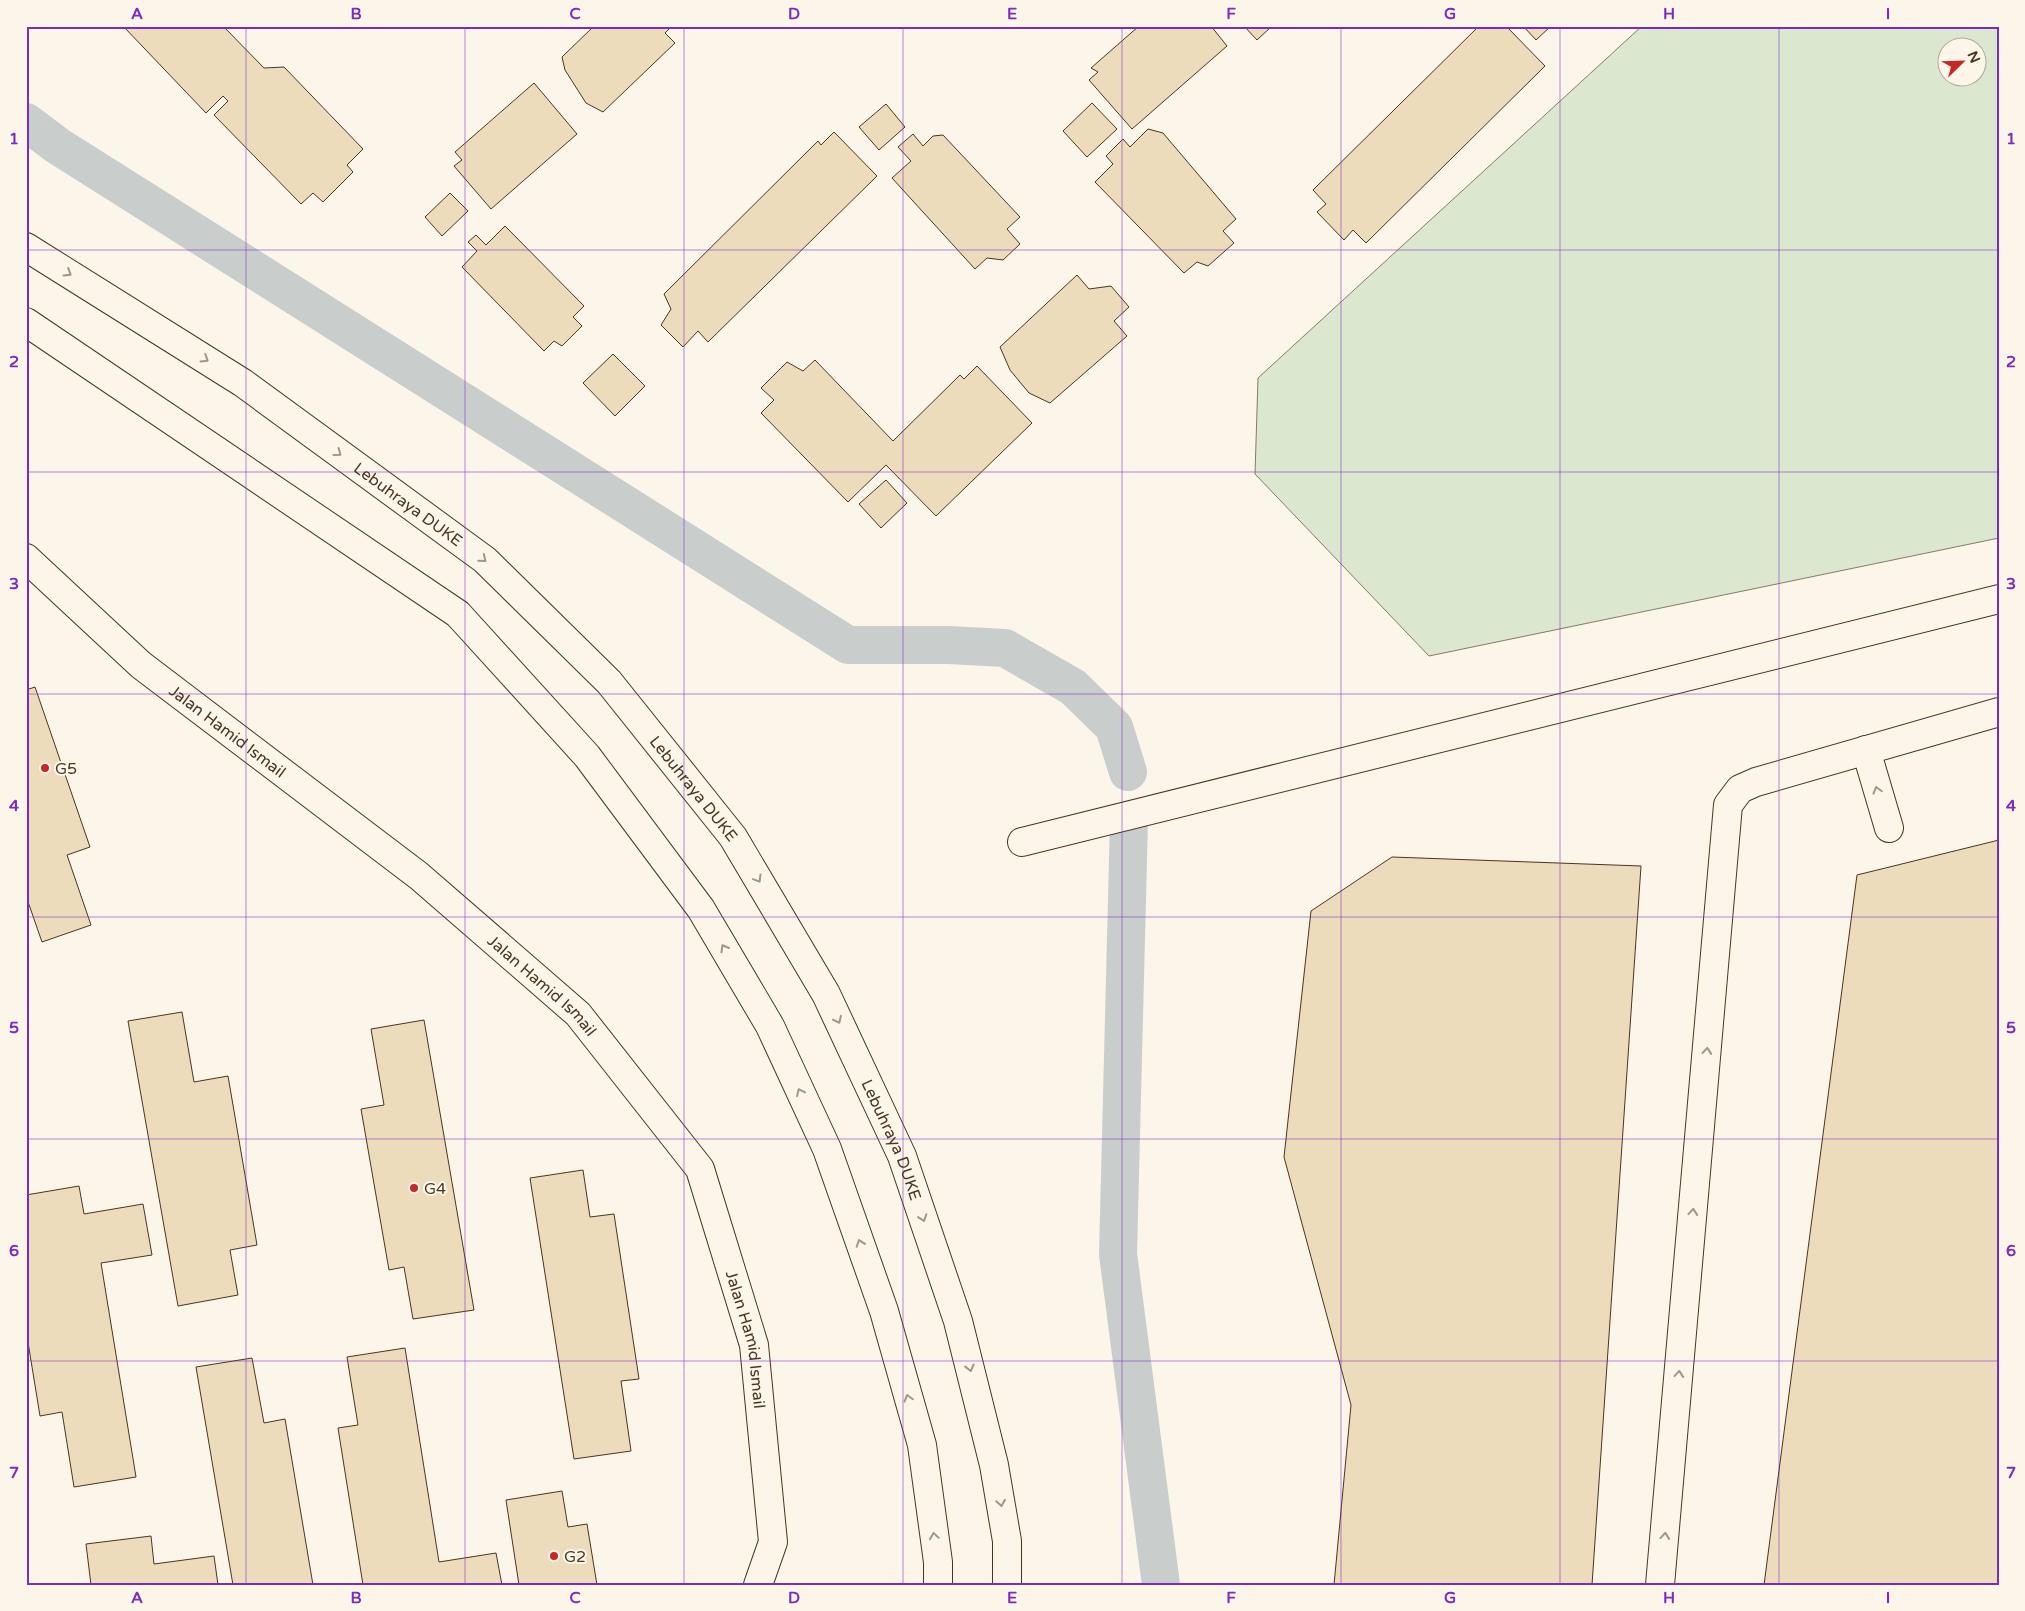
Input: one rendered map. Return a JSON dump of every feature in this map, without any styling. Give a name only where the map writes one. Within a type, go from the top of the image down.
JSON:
[{"type":"main road","name":"Lebuhraya DUKE","points":[[26,247],[243,383],[485,560],[609,682],[727,829],[826,994],[902,1156],[958,1321],[994,1465],[1007,1541],[1008,1585]]},
{"type":"main road","points":[[26,322],[458,614],[587,756],[701,909],[770,1026],[830,1158],[884,1311],[922,1445],[938,1562],[938,1585]]},
{"type":"main road","name":"Jalan Hamid Ismail","points":[[26,558],[141,665],[419,876],[578,1014],[700,1169],[754,1345],[773,1542],[758,1585]]},
{"type":"main road","points":[[1022,842],[1999,599]]},
{"type":"main road","points":[[1660,1585],[1728,805],[1740,789],[1756,782],[1999,712]]},
{"type":"main road","points":[[1866,750],[1890,828]]},
{"type":"main road","points":[[1007,1541],[1014,1585]]},
{"type":"green space","points":[[1642,26],[1999,26],[1999,538],[1429,656],[1255,474],[1258,378]]},
{"type":"building","points":[[123,26],[223,26],[264,68],[284,67],[363,149],[347,165],[353,172],[323,202],[313,193],[301,204],[214,115],[228,101],[223,96],[206,113]]},
{"type":"building","points":[[594,26],[672,26],[665,33],[675,43],[603,112],[586,103],[565,70],[562,57]]},
{"type":"building","points":[[1139,26],[1211,26],[1227,46],[1132,129],[1089,80],[1098,72],[1091,68]]},
{"type":"building","points":[[1244,26],[1272,26],[1257,40]]},
{"type":"building","points":[[1479,26],[1506,26],[1545,66],[1366,243],[1353,230],[1344,240],[1317,212],[1326,204],[1313,190]]},
{"type":"building","points":[[1523,26],[1551,26],[1536,40]]},
{"type":"building","points":[[534,83],[577,134],[491,209],[454,166],[462,160],[455,152]]},
{"type":"building","points":[[1092,103],[1117,129],[1087,157],[1063,131]]},
{"type":"building","points":[[886,104],[905,127],[879,150],[859,127]]},
{"type":"building","points":[[1148,129],[1163,133],[1236,219],[1223,231],[1234,243],[1208,266],[1197,262],[1184,273],[1095,182],[1113,164],[1106,156],[1123,139],[1130,147]]},
{"type":"building","points":[[834,132],[877,176],[708,342],[698,331],[683,347],[661,325],[671,309],[664,294],[818,141],[821,145]]},
{"type":"building","points":[[913,134],[923,146],[933,136],[943,135],[1020,217],[1007,229],[1020,244],[1003,260],[987,258],[975,269],[892,178],[911,161],[898,147]]},
{"type":"building","points":[[450,193],[468,211],[442,236],[425,217]]},
{"type":"building","points":[[505,226],[584,306],[573,317],[582,326],[562,346],[554,341],[544,351],[462,267],[477,251],[468,242],[476,235],[486,245]]},
{"type":"building","points":[[1077,275],[1089,289],[1111,286],[1129,307],[1114,321],[1127,336],[1050,403],[1029,393],[1010,370],[1000,347]]},
{"type":"building","points":[[613,354],[645,386],[615,416],[583,383]]},
{"type":"building","points":[[815,360],[893,441],[960,375],[964,379],[977,366],[1032,423],[936,516],[886,465],[848,502],[761,413],[774,400],[761,388],[787,362],[803,371]]},
{"type":"building","points":[[886,480],[907,503],[881,528],[859,504]]},
{"type":"building","name":"G5","points":[[35,687],[90,847],[67,855],[91,925],[42,942],[26,896],[26,690]]},
{"type":"building","points":[[1999,840],[1999,1585],[1764,1585],[1857,875]]},
{"type":"building","points":[[1392,857],[1641,866],[1592,1585],[1334,1585],[1351,1405],[1284,1157],[1311,911]]},
{"type":"building","points":[[182,1012],[194,1082],[228,1076],[257,1245],[230,1250],[238,1295],[178,1306],[128,1021]]},
{"type":"building","name":"G4","points":[[424,1020],[474,1310],[413,1319],[404,1267],[389,1270],[361,1109],[384,1105],[371,1029]]},
{"type":"building","points":[[583,1170],[590,1217],[614,1214],[639,1379],[621,1381],[631,1451],[574,1459],[530,1178]]},
{"type":"building","points":[[79,1186],[84,1214],[143,1204],[152,1255],[101,1263],[136,1477],[74,1487],[62,1412],[40,1416],[26,1330],[26,1250],[28,1250],[26,1195]]},
{"type":"building","points":[[405,1348],[439,1562],[496,1553],[502,1585],[363,1585],[338,1428],[358,1425],[347,1357]]},
{"type":"building","points":[[252,1358],[264,1423],[285,1419],[313,1585],[233,1585],[196,1367]]},
{"type":"building","name":"G2","points":[[562,1491],[568,1527],[587,1524],[597,1585],[519,1585],[506,1500]]},
{"type":"building","points":[[151,1536],[154,1564],[214,1556],[218,1585],[91,1585],[86,1544]]},
{"type":"waterway","points":[[26,122],[58,146],[848,645],[948,645],[1005,648],[1073,687],[1114,727],[1128,772]]},
{"type":"waterway","points":[[1129,820],[1118,1254],[1161,1585]]},
{"type":"place","name":"G5","points":[[45,768]]},
{"type":"place","name":"G4","points":[[414,1188]]},
{"type":"place","name":"G2","points":[[554,1556]]}]
